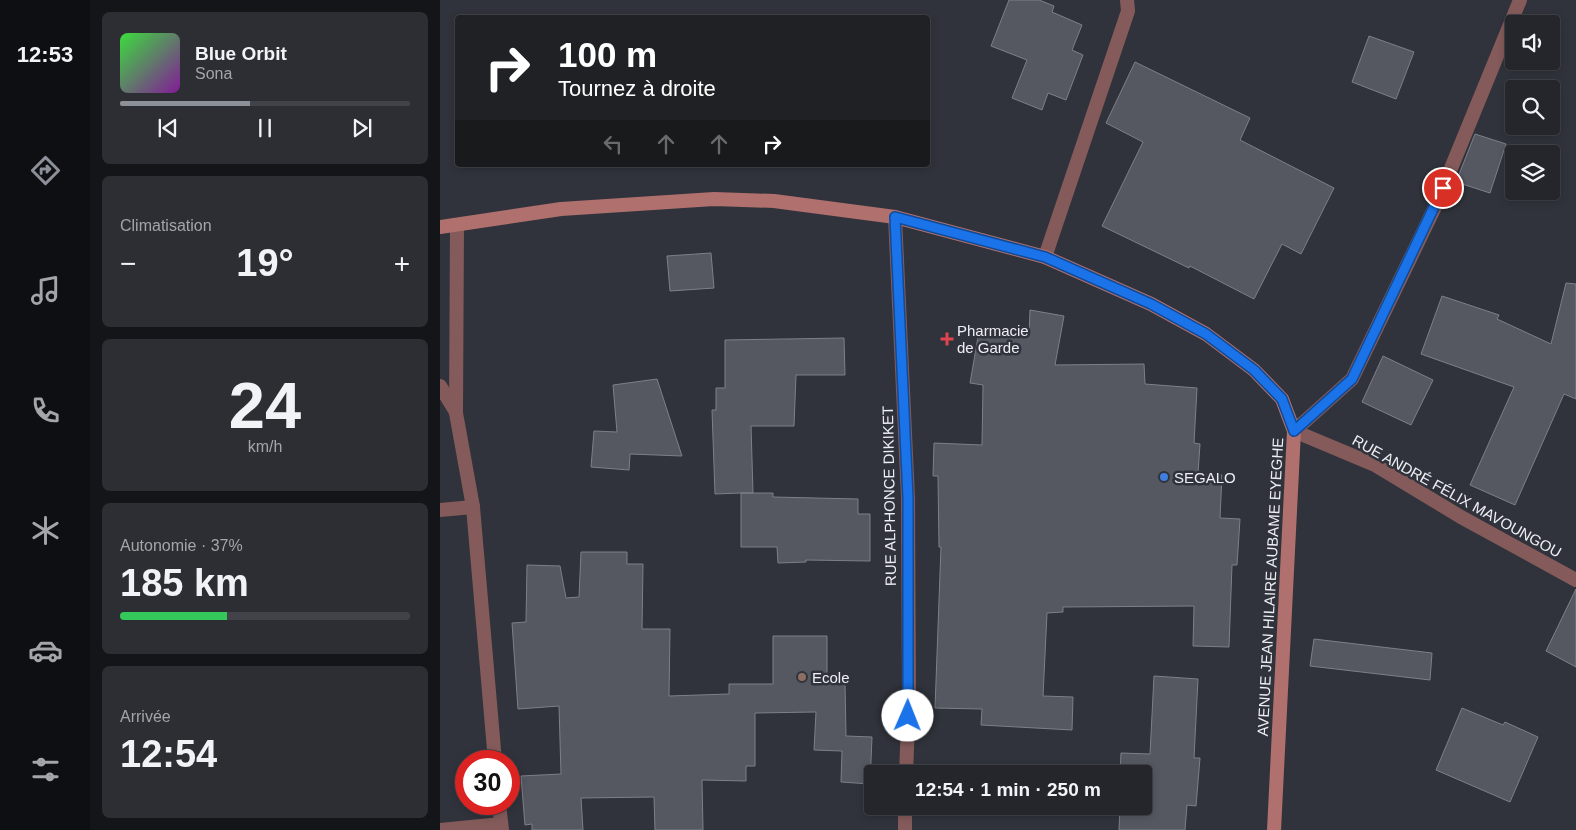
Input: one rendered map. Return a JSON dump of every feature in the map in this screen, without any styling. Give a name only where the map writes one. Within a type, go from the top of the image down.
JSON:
[{"type":"main road","name":"AVENUE JEAN HILAIRE AUBAME EYEGHE","points":[[440,227],[561,209],[714,199],[774,201],[895,217],[1045,257],[1151,304],[1206,334],[1254,370],[1282,399],[1294,431],[1274,830]]},
{"type":"street","points":[[1045,257],[1128,11],[1127,0]]},
{"type":"street","points":[[1294,431],[1352,379],[1436,205],[1520,0]]},
{"type":"street","name":"RUE ALPHONCE DIKIKET","points":[[895,217],[908,498],[909,697],[906,765]]},
{"type":"street","points":[[457,225],[456,413],[473,507],[494,750]]},
{"type":"street","points":[[440,386],[456,413]]},
{"type":"street","name":"RUE ANDRÉ FÉLIX MAVOUNGOU","points":[[1294,431],[1375,465],[1461,517],[1576,580]]},
{"type":"street","points":[[440,510],[473,507]]},
{"type":"street","points":[[905,815],[905,830]]},
{"type":"street","points":[[440,830],[501,827]]},
{"type":"building","points":[[1009,0],[1039,0],[1054,6],[1052,12],[1082,25],[1072,50],[1083,55],[1066,100],[1048,93],[1042,110],[1012,98],[1027,60],[991,46]]},
{"type":"building","points":[[1369,36],[1414,52],[1396,99],[1352,82]]},
{"type":"building","points":[[1135,62],[1250,118],[1240,140],[1334,188],[1301,254],[1282,244],[1254,299],[1190,266],[1189,268],[1102,226],[1143,142],[1106,123]]},
{"type":"building","points":[[1475,134],[1506,144],[1490,193],[1456,182]]},
{"type":"building","points":[[711,253],[714,288],[670,291],[667,256]]},
{"type":"building","points":[[1566,283],[1576,284],[1576,399],[1564,394],[1515,505],[1470,485],[1514,387],[1421,354],[1442,296],[1499,315],[1497,319],[1551,344]]},
{"type":"building","points":[[1030,310],[1064,316],[1055,365],[1144,364],[1145,384],[1197,388],[1194,443],[1200,444],[1198,474],[1222,475],[1220,518],[1240,519],[1237,565],[1232,565],[1229,647],[1193,646],[1194,606],[1063,607],[1063,612],[1047,613],[1043,696],[1073,697],[1072,730],[981,725],[982,709],[935,708],[941,547],[939,547],[938,476],[933,476],[934,443],[982,445],[983,385],[970,383],[978,337],[1029,336]]},
{"type":"building","points":[[844,338],[845,375],[796,375],[794,426],[751,426],[753,493],[773,493],[773,497],[858,499],[858,514],[870,514],[870,561],[806,560],[806,562],[778,563],[777,547],[741,547],[741,493],[715,494],[712,410],[716,410],[716,388],[725,388],[725,340]]},
{"type":"building","points":[[1383,356],[1433,380],[1411,425],[1362,402]]},
{"type":"building","points":[[657,379],[682,456],[630,454],[629,470],[591,467],[594,431],[617,432],[613,385]]},
{"type":"building","points":[[581,552],[627,552],[627,564],[643,564],[642,629],[670,629],[669,696],[729,694],[729,684],[773,684],[773,636],[827,636],[827,683],[845,683],[846,736],[872,737],[871,765],[864,765],[864,784],[841,782],[842,751],[814,750],[816,712],[755,713],[755,766],[746,766],[746,781],[702,780],[703,830],[655,830],[654,797],[581,798],[583,830],[532,830],[532,824],[525,825],[521,776],[561,774],[559,706],[518,709],[512,623],[526,622],[527,565],[560,566],[566,598],[579,597]]},
{"type":"building","points":[[1576,589],[1576,667],[1546,651]]},
{"type":"building","points":[[1314,639],[1432,653],[1430,680],[1310,666]]},
{"type":"building","points":[[1154,676],[1198,679],[1194,758],[1200,758],[1196,806],[1187,805],[1185,830],[1119,830],[1120,815],[1152,815],[1152,765],[1120,765],[1121,753],[1150,754]]},
{"type":"building","points":[[1462,708],[1503,725],[1505,722],[1538,737],[1510,802],[1436,770]]},
{"type":"place","name":"Pharmacie de Garde","points":[[947,339]]},
{"type":"place","name":"SEGALO","points":[[1164,477]]},
{"type":"place","name":"Ecole","points":[[802,677]]},
{"type":"route","points":[[908,716],[908,498],[895,217],[1045,257],[1151,304],[1206,334],[1254,370],[1282,399],[1294,431],[1352,379],[1443,188]]}]
